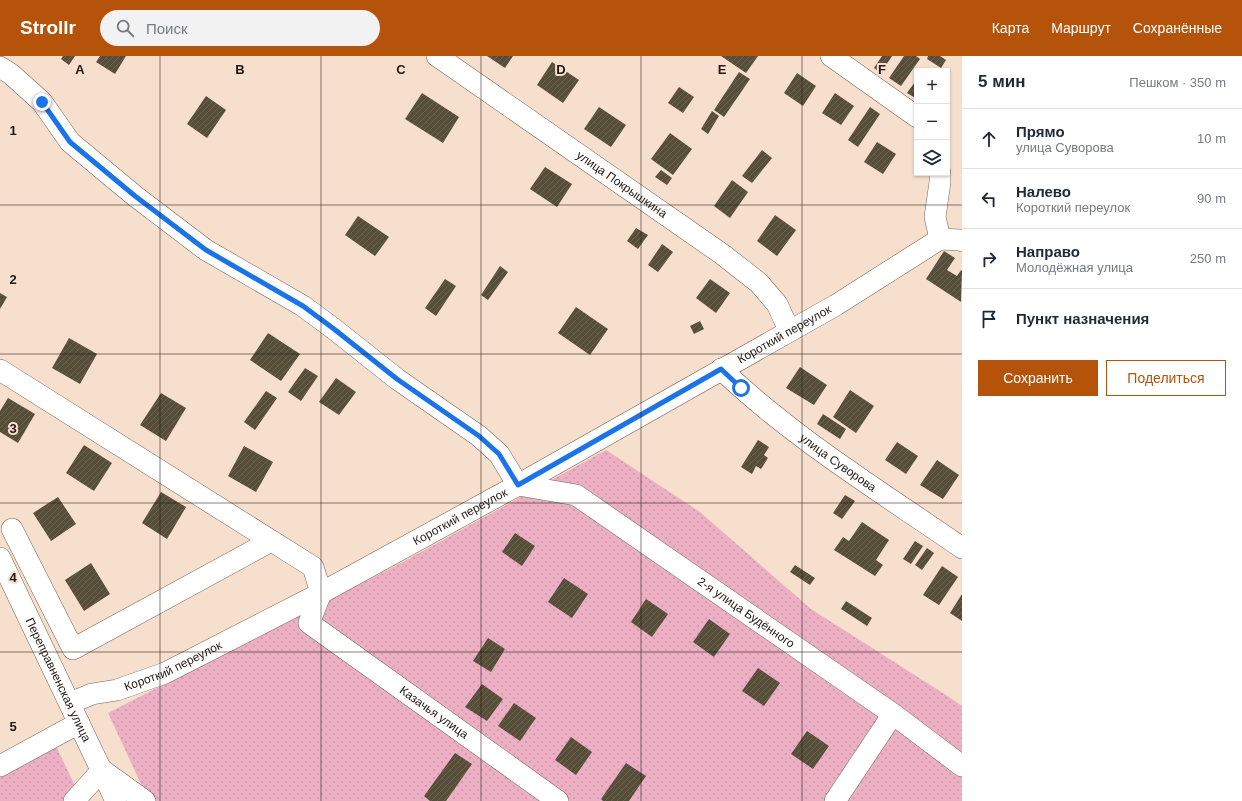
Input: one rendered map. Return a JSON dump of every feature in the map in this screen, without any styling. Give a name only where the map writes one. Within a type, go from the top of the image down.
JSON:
[{"type":"street","name":"улица Покрышкина","points":[[437,56],[722,254],[759,283],[777,304],[789,330]]},
{"type":"street","points":[[831,56],[914,115]]},
{"type":"street","points":[[0,67],[11,74],[42,102],[70,142],[135,196],[206,250],[303,306],[397,379],[479,436],[499,454],[518,485]]},
{"type":"street","points":[[940,176],[935,217],[940,239],[962,241]]},
{"type":"street","name":"Короткий переулок","points":[[70,703],[92,694],[117,690],[165,673],[322,593],[518,485],[789,330],[836,305],[940,239]]},
{"type":"street","name":"улица Суворова","points":[[721,369],[788,428],[962,548]]},
{"type":"street","points":[[0,370],[313,567],[322,593]]},
{"type":"street","name":"2-я улица Будённого","points":[[518,485],[576,495],[893,714],[962,766]]},
{"type":"street","points":[[12,529],[73,649],[271,541]]},
{"type":"street","name":"Переправненская улица","points":[[0,558],[116,801]]},
{"type":"street","name":"Казачья улица","points":[[322,593],[309,624],[558,801]]},
{"type":"street","points":[[835,801],[893,714]]},
{"type":"street","points":[[0,766],[79,723]]},
{"type":"street","points":[[74,801],[102,770],[145,801]]},
{"type":"shaded area","points":[[606,450],[700,512],[811,609],[962,706],[962,801],[149,801],[108,713],[403,562]]},
{"type":"shaded area","points":[[49,731],[82,801],[0,801],[0,757]]},
{"type":"building","points":[[63,56],[75,56],[69,65],[61,59]]},
{"type":"building","points":[[100,56],[126,56],[115,74],[96,62]]},
{"type":"building","points":[[487,56],[513,56],[505,68]]},
{"type":"building","points":[[721,56],[758,56],[746,73]]},
{"type":"building","points":[[882,56],[892,56],[881,73],[874,68]]},
{"type":"building","points":[[904,56],[916,56],[920,59],[901,86],[889,78]]},
{"type":"building","points":[[928,56],[940,56],[946,60],[941,68],[927,59]]},
{"type":"building","points":[[552,62],[579,80],[563,103],[537,85]]},
{"type":"building","points":[[739,72],[750,79],[724,117],[714,110]]},
{"type":"building","points":[[797,73],[816,86],[803,106],[784,93]]},
{"type":"building","points":[[914,83],[914,97],[907,93]]},
{"type":"building","points":[[679,87],[694,97],[683,113],[668,103]]},
{"type":"building","points":[[422,93],[459,117],[443,143],[405,119]]},
{"type":"building","points":[[835,93],[854,106],[841,125],[822,113]]},
{"type":"building","points":[[206,96],[226,110],[207,138],[187,124]]},
{"type":"building","points":[[599,107],[626,125],[611,147],[584,129]]},
{"type":"building","points":[[870,107],[880,114],[858,147],[848,140]]},
{"type":"building","points":[[712,111],[719,116],[708,134],[701,129]]},
{"type":"building","points":[[670,133],[692,149],[673,175],[651,159]]},
{"type":"building","points":[[877,142],[896,154],[883,174],[864,162]]},
{"type":"building","points":[[762,150],[772,158],[752,183],[742,176]]},
{"type":"building","points":[[545,167],[572,184],[557,207],[530,189]]},
{"type":"building","points":[[661,170],[672,178],[667,185],[655,177]]},
{"type":"building","points":[[732,180],[748,192],[730,218],[714,206]]},
{"type":"building","points":[[775,215],[796,230],[777,256],[757,241]]},
{"type":"building","points":[[358,216],[389,237],[375,256],[345,235]]},
{"type":"building","points":[[636,228],[648,235],[638,249],[627,241]]},
{"type":"building","points":[[662,244],[673,252],[658,272],[648,265]]},
{"type":"building","points":[[944,251],[955,258],[947,270],[957,276],[961,270],[962,271],[961,302],[926,279]]},
{"type":"building","points":[[500,266],[508,272],[488,300],[481,295]]},
{"type":"building","points":[[445,279],[456,286],[436,316],[425,308]]},
{"type":"building","points":[[710,279],[730,293],[716,313],[696,298]]},
{"type":"building","points":[[0,293],[7,297],[0,309]]},
{"type":"building","points":[[576,307],[608,329],[590,355],[558,333]]},
{"type":"building","points":[[700,321],[704,329],[694,334],[690,326]]},
{"type":"building","points":[[268,333],[300,354],[281,381],[250,360]]},
{"type":"building","points":[[69,338],[97,354],[80,384],[52,368]]},
{"type":"building","points":[[800,367],[827,385],[814,405],[786,388]]},
{"type":"building","points":[[305,368],[318,376],[301,401],[288,392]]},
{"type":"building","points":[[336,378],[356,392],[339,415],[319,402]]},
{"type":"building","points":[[850,390],[874,406],[856,433],[833,417]]},
{"type":"building","points":[[266,391],[277,398],[255,430],[244,422]]},
{"type":"building","points":[[161,393],[186,408],[166,441],[140,425]]},
{"type":"building","points":[[8,398],[35,414],[18,443],[0,432],[0,411]]},
{"type":"building","points":[[823,414],[846,429],[840,439],[817,424]]},
{"type":"building","points":[[758,440],[769,447],[764,455],[768,458],[761,469],[756,466],[752,474],[741,467]]},
{"type":"building","points":[[897,442],[918,456],[906,474],[885,460]]},
{"type":"building","points":[[84,445],[112,463],[94,491],[66,473]]},
{"type":"building","points":[[244,446],[273,462],[256,492],[228,476]]},
{"type":"building","points":[[937,460],[959,475],[943,499],[920,485]]},
{"type":"building","points":[[161,492],[186,507],[167,539],[142,523]]},
{"type":"building","points":[[845,495],[855,501],[842,519],[833,513]]},
{"type":"building","points":[[58,497],[76,524],[51,541],[33,513]]},
{"type":"building","points":[[862,522],[889,540],[876,560],[883,565],[875,576],[834,550],[843,537],[849,541]]},
{"type":"building","points":[[515,533],[535,546],[522,566],[502,552]]},
{"type":"building","points":[[915,541],[923,546],[911,564],[903,559]]},
{"type":"building","points":[[927,548],[934,553],[922,570],[915,565]]},
{"type":"building","points":[[91,563],[110,594],[84,611],[65,580]]},
{"type":"building","points":[[795,565],[815,578],[810,585],[790,572]]},
{"type":"building","points":[[942,566],[958,577],[939,605],[923,595]]},
{"type":"building","points":[[564,578],[588,594],[572,618],[548,602]]},
{"type":"building","points":[[962,594],[962,621],[950,613]]},
{"type":"building","points":[[646,599],[668,614],[652,637],[631,622]]},
{"type":"building","points":[[846,601],[872,618],[867,626],[841,609]]},
{"type":"building","points":[[709,619],[730,634],[714,657],[693,642]]},
{"type":"building","points":[[488,638],[505,649],[491,672],[473,661]]},
{"type":"building","points":[[758,668],[780,683],[764,706],[742,691]]},
{"type":"building","points":[[482,684],[503,699],[487,721],[465,707]]},
{"type":"building","points":[[514,703],[536,718],[520,741],[498,726]]},
{"type":"building","points":[[807,731],[829,746],[813,769],[791,754]]},
{"type":"building","points":[[571,737],[592,752],[576,775],[555,760]]},
{"type":"building","points":[[455,753],[472,764],[446,801],[430,801],[424,796]]},
{"type":"building","points":[[626,763],[646,776],[629,801],[603,801],[601,799]]},
{"type":"route","points":[[42,102],[70,142],[135,196],[206,250],[303,306],[397,379],[479,436],[499,454],[518,485],[721,369],[741,388]]}]
